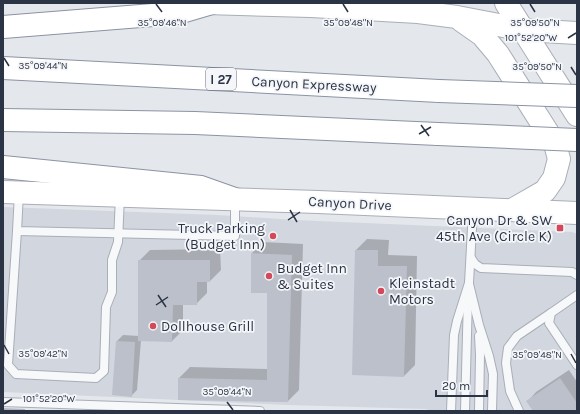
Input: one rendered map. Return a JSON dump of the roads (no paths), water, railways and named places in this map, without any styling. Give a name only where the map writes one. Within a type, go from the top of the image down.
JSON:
[{"type":"main road","points":[[206,3],[314,5],[418,12],[524,30],[577,33]]},
{"type":"main road","points":[[3,27],[178,13],[212,3]]},
{"type":"main road","points":[[506,3],[577,115]]},
{"type":"main road","points":[[457,18],[482,35],[498,54],[555,144],[559,159],[554,178],[545,191],[512,210]]},
{"type":"main road","name":"Canyon Expressway","points":[[3,68],[439,91],[577,96]]},
{"type":"main road","points":[[3,120],[194,123],[577,140]]},
{"type":"main road","points":[[3,167],[201,187],[235,199]]},
{"type":"main road","name":"Canyon Drive","points":[[11,192],[235,199],[577,213]]},
{"type":"lane","points":[[11,192],[17,231],[8,365],[16,374],[96,378],[104,371],[106,307],[112,292],[112,260],[118,242],[120,196]]},
{"type":"lane","points":[[17,231],[235,236],[235,199]]},
{"type":"lane","points":[[465,411],[473,209]]},
{"type":"lane","points":[[471,258],[480,268],[572,272],[577,275]]},
{"type":"lane","points":[[469,283],[493,374],[492,411]]},
{"type":"lane","points":[[451,411],[454,335],[469,283]]},
{"type":"lane","points":[[519,411],[510,391],[506,363],[508,348],[517,336],[577,295]]},
{"type":"lane","points":[[551,313],[549,323],[576,363]]},
{"type":"lane","points":[[479,325],[479,411]]},
{"type":"lane","points":[[3,402],[260,411]]},
{"type":"place","name":"Canyon Dr & SW 45th Ave (Circle K)","points":[[560,228]]},
{"type":"place","name":"Truck Parking (Budget Inn)","points":[[273,236]]},
{"type":"place","name":"Budget Inn & Suites","points":[[269,276]]},
{"type":"place","name":"Kleinstadt Motors","points":[[381,291]]},
{"type":"place","name":"Dollhouse Grill","points":[[153,326]]}]
